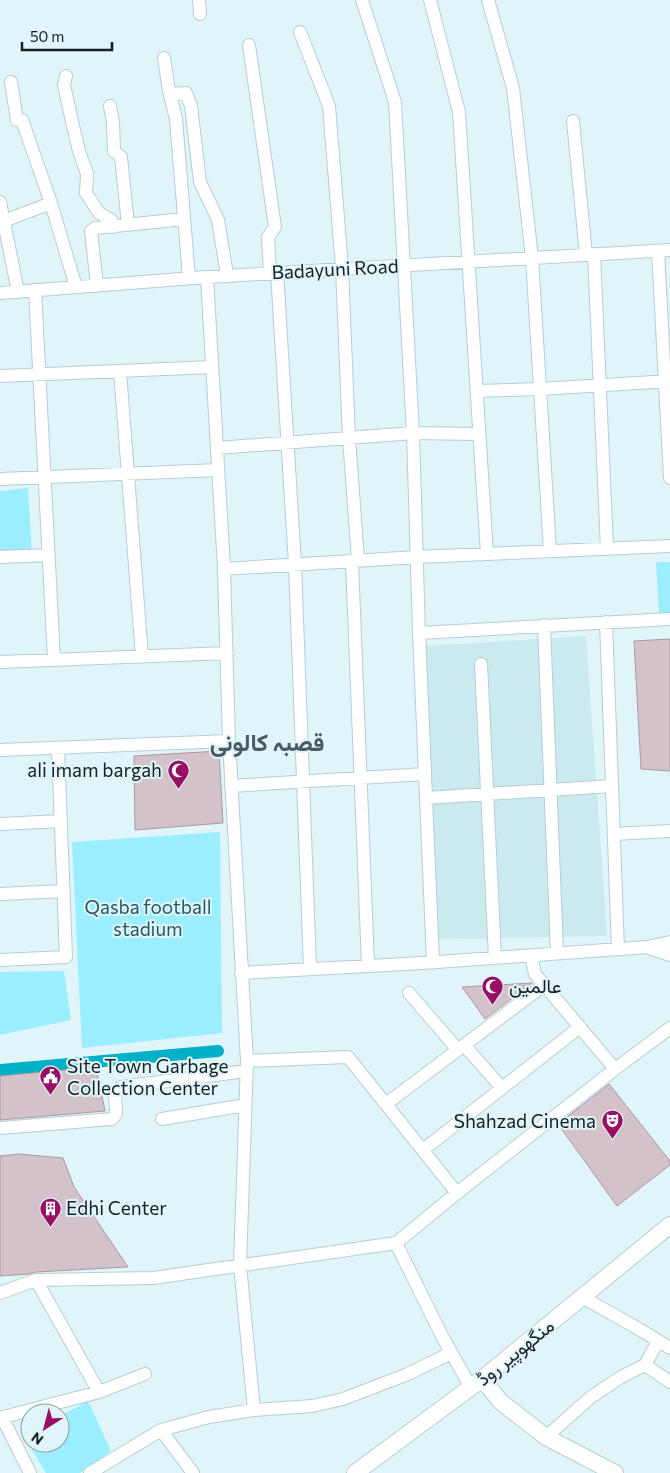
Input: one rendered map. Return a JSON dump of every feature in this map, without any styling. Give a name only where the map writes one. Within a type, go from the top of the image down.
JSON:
[{"type":"main road","name":"منگھوپیر روڈ","points":[[355,1473],[477,1384],[670,1225]]},
{"type":"main road","points":[[477,1384],[546,1437],[615,1473]]},
{"type":"street","points":[[199,0],[200,14]]},
{"type":"street","points":[[362,0],[395,102],[413,433],[419,633],[433,962]]},
{"type":"street","points":[[430,0],[459,112],[487,554]]},
{"type":"street","points":[[488,0],[513,88],[532,258],[550,552]]},
{"type":"street","points":[[300,32],[329,106],[342,268],[355,561],[360,777],[368,966]]},
{"type":"street","points":[[249,45],[275,227],[268,237],[274,272],[295,564],[310,969]]},
{"type":"street","points":[[164,58],[176,119],[189,278]]},
{"type":"street","points":[[66,76],[64,85],[73,126],[79,151],[88,174],[86,193],[99,213],[111,220],[114,227]]},
{"type":"street","points":[[11,82],[17,120],[22,120],[51,203],[76,287]]},
{"type":"street","points":[[170,94],[186,93],[191,106],[200,182],[218,220],[227,275]]},
{"type":"street","points":[[110,106],[113,122],[114,151],[121,157],[128,225]]},
{"type":"street","points":[[574,121],[590,254],[600,385],[607,549]]},
{"type":"street","points":[[0,202],[18,292]]},
{"type":"street","points":[[4,221],[51,203]]},
{"type":"street","points":[[98,285],[91,231],[95,228],[184,219]]},
{"type":"street","points":[[664,250],[670,478]]},
{"type":"street","name":"Badayuni Road","points":[[0,293],[207,276],[664,250]]},
{"type":"street","points":[[207,276],[224,569],[231,786],[247,1066],[240,1265],[254,1410]]},
{"type":"street","points":[[35,290],[54,660]]},
{"type":"street","points":[[0,376],[212,367]]},
{"type":"street","points":[[120,371],[142,657]]},
{"type":"street","points":[[477,391],[667,381]]},
{"type":"street","points":[[217,448],[413,433],[479,434]]},
{"type":"street","points":[[0,479],[218,470]]},
{"type":"street","points":[[224,569],[417,557],[670,546]]},
{"type":"street","points":[[0,557],[49,555]]},
{"type":"street","points":[[419,633],[670,618]]},
{"type":"street","points":[[606,622],[618,949]]},
{"type":"street","points":[[544,625],[557,953]]},
{"type":"street","points":[[0,662],[226,653]]},
{"type":"street","points":[[481,664],[495,958]]},
{"type":"street","points":[[0,750],[229,741]]},
{"type":"street","points":[[0,960],[66,957],[58,748]]},
{"type":"street","points":[[231,786],[425,774]]},
{"type":"street","points":[[426,798],[612,786]]},
{"type":"street","points":[[0,824],[61,820]]},
{"type":"street","points":[[614,834],[670,831]]},
{"type":"street","points":[[0,894],[64,891]]},
{"type":"street","points":[[241,973],[648,947],[670,942]]},
{"type":"street","points":[[648,947],[670,955]]},
{"type":"street","points":[[531,955],[535,974],[615,1069]]},
{"type":"street","points":[[386,1104],[544,984]]},
{"type":"street","points":[[409,993],[502,1088]]},
{"type":"street","points":[[423,1150],[580,1026]]},
{"type":"street","points":[[0,1294],[36,1280],[153,1278],[396,1243],[615,1069],[670,1028]]},
{"type":"street","points":[[0,1128],[112,1119],[116,1114],[115,1093],[121,1087],[247,1066],[348,1057],[457,1193]]},
{"type":"street","points":[[162,1119],[245,1105]]},
{"type":"street","points":[[396,1243],[451,1353],[477,1384]]},
{"type":"street","points":[[36,1280],[99,1392]]},
{"type":"street","points":[[582,1297],[670,1348]]},
{"type":"street","points":[[546,1437],[590,1397],[621,1377],[645,1365],[658,1340]]},
{"type":"street","points":[[90,1473],[161,1430],[208,1417],[254,1410],[312,1406],[343,1399],[408,1374],[451,1353]]},
{"type":"street","points":[[645,1365],[670,1382]]},
{"type":"street","points":[[30,1473],[1,1418],[99,1392],[145,1374]]},
{"type":"street","points":[[161,1430],[192,1473]]},
{"type":"shaded area","points":[[586,636],[607,936],[438,939],[425,646]]},
{"type":"green space","points":[[28,488],[32,553],[0,554],[0,491]]},
{"type":"green space","points":[[656,562],[670,562],[670,613],[659,613]]},
{"type":"green space","name":"Qasba football stadium","points":[[220,832],[222,1033],[82,1048],[72,842]]},
{"type":"green space","points":[[64,971],[71,1020],[0,1035],[0,972]]},
{"type":"green space","points":[[88,1401],[111,1451],[80,1473],[46,1473],[34,1453],[70,1453],[70,1411]]},
{"type":"building","points":[[670,639],[670,771],[641,769],[634,641]]},
{"type":"building","name":"ali imam bargah","points":[[219,751],[223,823],[135,830],[134,756]]},
{"type":"building","name":"عالمین","points":[[532,983],[485,1019],[462,987]]},
{"type":"building","name":"Site Town Garbage Collection Center","points":[[96,1067],[105,1111],[0,1120],[0,1076]]},
{"type":"building","name":"Shahzad Cinema","points":[[609,1084],[670,1161],[670,1165],[617,1206],[558,1124]]},
{"type":"building","name":"Edhi Center","points":[[19,1154],[63,1158],[74,1187],[128,1267],[0,1276],[0,1156]]},
{"type":"waterway","points":[[0,1070],[218,1051]]},
{"type":"place","name":"ali imam bargah","points":[[178,789]]},
{"type":"place","name":"عالمین","points":[[493,1005]]},
{"type":"place","name":"Site Town Garbage Collection Center","points":[[51,1096]]},
{"type":"place","name":"Shahzad Cinema","points":[[612,1140]]},
{"type":"place","name":"Edhi Center","points":[[50,1227]]},
{"type":"district","name":"قصبہ کالونی","points":[[267,743]]}]
